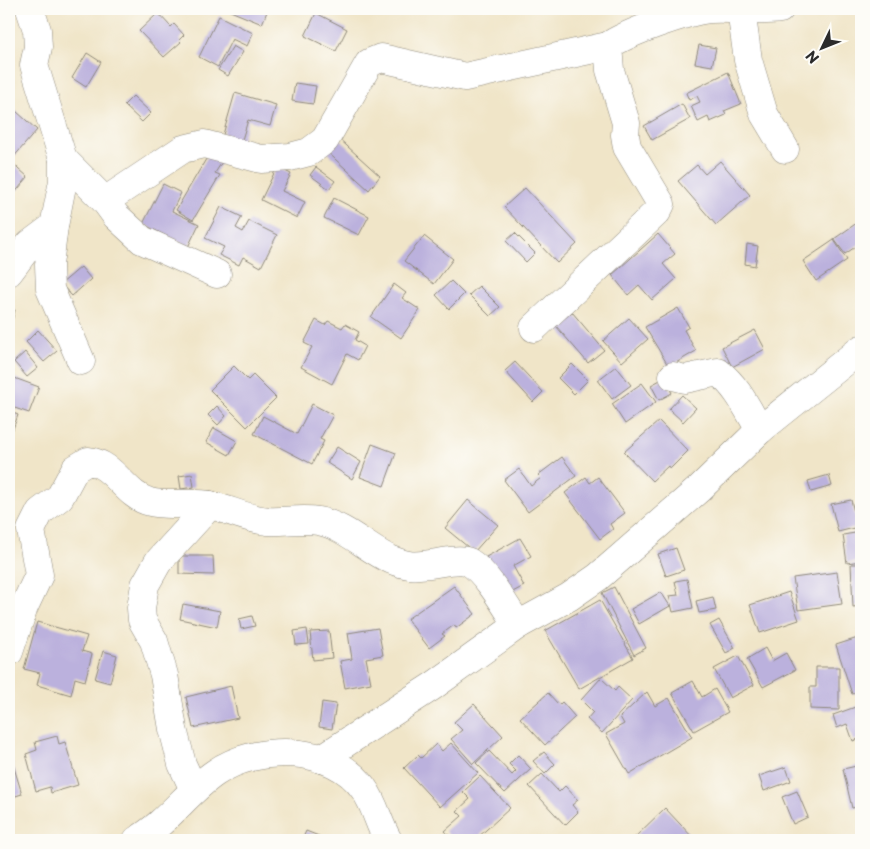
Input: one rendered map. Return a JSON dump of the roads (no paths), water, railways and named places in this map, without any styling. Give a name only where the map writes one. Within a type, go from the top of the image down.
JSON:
[{"type":"street","points":[[30,9],[38,30],[38,47],[34,65],[63,159],[62,188],[54,226],[50,265],[50,289],[81,361]]},
{"type":"street","points":[[105,201],[182,149],[204,144],[261,159],[290,157],[309,152],[324,140],[369,63],[381,58],[465,77],[608,46],[619,38],[674,13],[710,9],[766,12],[780,9]]},
{"type":"street","points":[[741,10],[748,60],[764,114],[784,149]]},
{"type":"street","points":[[534,328],[657,212],[660,204],[628,147],[625,135],[626,123],[610,70],[608,46]]},
{"type":"street","points":[[63,159],[105,201],[116,216],[142,240],[217,274]]},
{"type":"street","points":[[9,272],[30,244],[54,226]]},
{"type":"street","points":[[321,759],[433,686],[518,625],[569,598],[598,577],[699,489],[760,430],[861,349]]},
{"type":"street","points":[[673,376],[685,378],[718,372],[725,377],[742,399],[760,430]]},
{"type":"street","points":[[9,652],[24,607],[39,575],[31,530],[40,512],[60,497],[75,469],[88,461],[102,464],[132,492],[149,502],[210,505],[249,519],[318,521],[343,532],[392,561],[410,566],[429,566],[460,559],[470,563],[499,596],[518,625]]},
{"type":"street","points":[[194,790],[182,764],[173,729],[164,675],[154,641],[142,620],[141,608],[145,585],[158,562],[210,505]]},
{"type":"street","points":[[137,840],[215,772],[235,762],[262,753],[289,754],[321,759],[342,766],[363,787],[372,803],[376,819],[388,840]]}]
